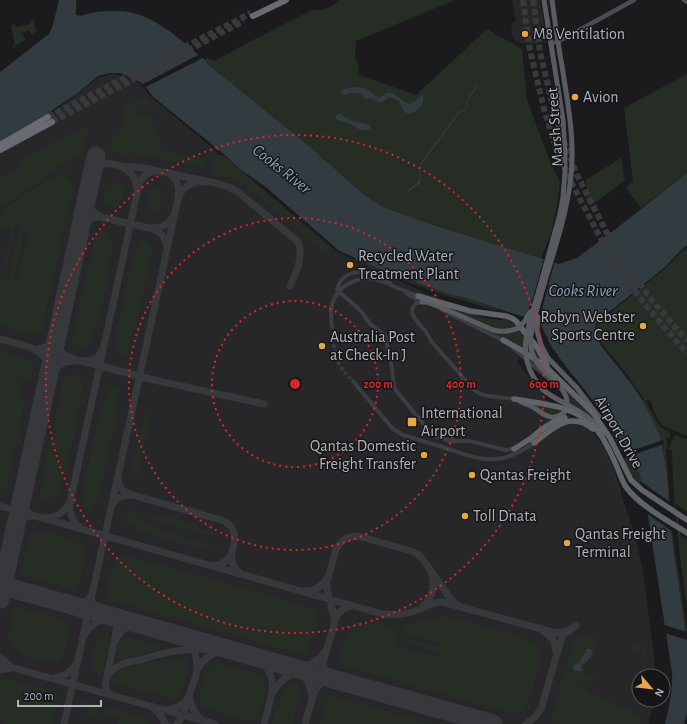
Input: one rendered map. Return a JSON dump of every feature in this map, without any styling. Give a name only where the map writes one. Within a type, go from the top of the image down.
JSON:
[{"type":"highway","points":[[276,0],[252,15],[286,0]]},
{"type":"highway","points":[[0,145],[50,120],[0,150]]},
{"type":"highway","points":[[418,296],[483,314],[506,316],[518,322],[525,333],[536,345],[546,364],[594,414],[610,438]]},
{"type":"highway","points":[[503,340],[537,360],[568,387]]},
{"type":"highway","points":[[514,400],[539,403],[572,411],[590,420],[607,444]]},
{"type":"highway","points":[[531,441],[550,423],[563,417],[580,418],[586,420],[594,426]]},
{"type":"highway","points":[[512,449],[540,438],[553,428],[565,422],[575,421],[584,423],[596,432],[617,466]]},
{"type":"highway","name":"Airport Drive","points":[[610,438],[628,474],[637,485],[642,490],[687,520]]},
{"type":"highway","name":"Airport Drive","points":[[607,444],[626,487],[634,496],[687,533]]},
{"type":"main road","name":"Marsh Street","points":[[544,0],[564,130],[565,167],[563,197],[553,246]]},
{"type":"main road","name":"Marsh Street","points":[[539,297],[567,202],[572,168],[572,132],[552,0]]},
{"type":"main road","points":[[551,44],[559,42],[634,0]]},
{"type":"main road","points":[[564,130],[562,89],[565,85]]},
{"type":"main road","points":[[418,296],[457,312],[473,322]]},
{"type":"main road","points":[[421,302],[427,302],[490,329],[500,332],[508,332],[518,328],[527,319],[539,297]]},
{"type":"main road","points":[[539,297],[530,342],[531,350],[534,358],[543,370],[561,388],[567,401],[566,410],[563,417],[540,438]]},
{"type":"main road","name":"Airport Drive","points":[[539,297],[537,326],[538,337],[541,345],[548,358],[577,388],[591,406],[602,422],[610,438]]},
{"type":"main road","name":"Airport Drive","points":[[539,297],[525,340],[525,355],[529,370],[547,393],[555,399],[582,412],[600,429],[607,444]]},
{"type":"main road","points":[[514,400],[528,405],[552,418],[562,414],[567,401]]},
{"type":"street","points":[[512,449],[502,449],[469,441],[453,441],[433,435],[394,388],[386,336],[370,324],[361,311],[338,292],[337,289],[348,274],[357,272],[370,273],[384,279],[421,302],[446,312],[503,340],[558,387],[567,401]]},
{"type":"street","points":[[332,326],[331,307],[334,298],[342,288],[357,280],[368,278],[390,283]]},
{"type":"street","points":[[398,288],[418,296]]},
{"type":"street","points":[[421,302],[416,303],[412,308],[415,318],[432,342],[475,391],[484,395],[514,400]]},
{"type":"street","points":[[353,381],[393,429],[404,435],[465,455],[489,459],[516,454],[526,448],[531,441]]},
{"type":"shaded area","points":[[340,0],[455,0],[356,41],[355,58],[358,63],[359,75],[416,95],[487,29],[522,49],[527,100],[551,164],[560,182],[552,231],[541,259],[430,224],[383,207],[366,196],[303,141],[210,66],[205,60],[207,58],[216,60],[312,10],[323,10]]},
{"type":"shaded area","points":[[512,0],[540,0],[547,42],[533,44],[521,43],[513,39],[511,27],[516,21]]},
{"type":"shaded area","points":[[34,20],[35,30],[38,30],[32,34],[28,30],[22,34],[25,40],[13,48],[15,45],[11,25],[15,24],[16,27],[30,24],[30,21]]},
{"type":"shaded area","points":[[114,74],[139,83],[150,96],[220,155],[224,156],[335,251],[519,336],[518,363],[546,399],[583,426],[591,430],[605,447],[634,532],[643,571],[655,668],[631,668],[631,708],[653,708],[648,724],[0,724],[0,153],[33,134],[37,134],[50,125],[46,117],[98,78]]},
{"type":"shaded area","points":[[687,74],[687,173],[641,208],[626,188],[633,181],[624,108]]},
{"type":"shaded area","points":[[138,95],[138,98],[143,98],[175,125],[174,126],[145,102],[140,107],[139,106],[137,109],[138,110],[133,114],[135,116],[138,115],[142,119],[145,119],[150,115],[161,145],[161,147],[158,146],[157,149],[206,159],[205,168],[135,154],[137,149],[130,155],[110,151],[113,134],[119,135],[126,106],[134,102]]},
{"type":"shaded area","points":[[85,128],[89,129],[83,153],[62,165],[0,208],[0,179],[20,168],[23,159],[30,157],[32,154]]},
{"type":"shaded area","points":[[215,154],[224,156],[303,224],[296,228],[244,185],[231,178],[212,174]]},
{"type":"shaded area","points":[[621,158],[625,180],[591,206],[588,205],[586,180]]},
{"type":"shaded area","points":[[67,173],[66,176],[74,185],[41,334],[32,335],[18,333],[19,331],[0,322],[0,285],[12,230],[0,227],[2,212],[5,208],[55,176]],"holes":[[[15,224],[20,225],[9,274],[5,273]],[[24,231],[29,232],[19,278],[14,277]]]},
{"type":"shaded area","points":[[113,182],[121,184],[123,190],[122,199],[117,207],[105,204],[103,199],[105,187]]},
{"type":"shaded area","points":[[153,188],[160,190],[161,200],[159,209],[154,213],[151,211],[149,202],[149,196]]},
{"type":"shaded area","points":[[302,228],[307,229],[328,246],[330,251],[329,257],[299,230]]},
{"type":"shaded area","points":[[101,231],[108,233],[111,237],[112,245],[109,275],[97,326],[88,345],[81,348],[77,347],[72,340],[95,235]]},
{"type":"shaded area","points":[[143,243],[147,243],[149,245],[153,255],[149,255],[147,277],[138,318],[127,350],[130,351],[125,356],[120,355],[118,349],[118,328],[132,263],[135,255]]},
{"type":"shaded area","points":[[687,248],[687,436],[663,426],[657,418],[650,400],[645,400],[659,426],[671,435],[669,439],[667,437],[666,438],[667,444],[669,443],[666,450],[672,529],[687,632],[687,642],[672,540],[667,473],[660,436],[643,401],[644,399],[600,341],[597,326],[600,321],[668,266]]},
{"type":"shaded area","points":[[355,258],[379,269],[446,293],[469,299],[497,309],[497,311],[396,279],[354,260]]},
{"type":"shaded area","points":[[465,312],[499,321],[502,320],[500,318],[505,319],[517,326],[509,329],[497,330],[465,314]]},
{"type":"shaded area","points":[[357,327],[364,332],[358,348],[354,336],[355,328]]},
{"type":"shaded area","points":[[519,329],[536,349],[541,360],[540,361],[513,342],[512,343],[487,330],[507,334],[515,332]]},
{"type":"shaded area","points":[[0,352],[23,357],[34,366],[31,378],[20,382],[21,395],[26,399],[6,489],[0,489]]},
{"type":"shaded area","points":[[524,354],[542,365],[598,423],[569,405],[567,394],[523,356]]},
{"type":"shaded area","points":[[74,374],[79,376],[82,384],[80,404],[67,469],[58,496],[54,495],[47,500],[38,499],[64,379],[67,376]]},
{"type":"shaded area","points":[[114,387],[119,388],[120,393],[117,393],[118,404],[116,419],[101,487],[96,502],[90,511],[83,508],[86,474],[102,404],[108,391]]},
{"type":"shaded area","points":[[532,404],[559,409],[560,412],[553,415],[549,414]]},
{"type":"shaded area","points":[[148,408],[152,408],[137,480],[134,474],[136,445]]},
{"type":"shaded area","points":[[606,417],[629,451],[623,453],[615,439]]},
{"type":"shaded area","points":[[573,423],[580,425],[571,425],[558,429],[520,459],[531,447],[557,427]]},
{"type":"shaded area","points":[[580,425],[587,427],[597,436],[614,470],[621,491],[619,497],[617,499],[615,498],[619,496],[619,492],[597,437]]},
{"type":"shaded area","points":[[675,435],[687,439],[687,512],[676,504],[676,508],[681,536],[687,540],[687,606],[677,528],[672,450],[668,450]]},
{"type":"shaded area","points":[[632,456],[636,463],[644,489],[630,474],[623,462],[625,459]]},
{"type":"shaded area","points":[[129,511],[134,511],[141,521],[151,527],[219,547],[213,550],[205,549],[164,539],[144,532],[126,523],[125,517]]},
{"type":"shaded area","points":[[143,512],[193,524],[203,528],[217,538],[154,520]]},
{"type":"shaded area","points":[[40,532],[58,535],[75,541],[84,548],[83,570],[74,589],[22,575],[21,573],[29,538],[32,539],[34,533]]},
{"type":"shaded area","points":[[119,557],[130,557],[150,562],[278,598],[308,608],[316,614],[318,623],[316,635],[309,647],[307,655],[109,600],[108,583],[110,571],[115,561]]},
{"type":"shaded area","points":[[16,606],[66,620],[65,623],[68,624],[68,637],[60,659],[50,661],[31,659],[14,648],[10,641],[10,636],[8,635],[14,608]]},
{"type":"shaded area","points":[[442,616],[471,622],[518,636],[531,641],[537,646],[540,657],[537,674],[529,698],[516,715],[341,665],[341,654],[344,640],[351,625],[357,623],[399,626],[395,645],[438,658],[439,653],[404,642],[406,638],[440,648],[442,643],[402,632],[402,626]]},
{"type":"shaded area","points":[[106,634],[111,636],[102,676],[94,669],[93,654],[100,638]]},
{"type":"shaded area","points":[[583,635],[596,638],[593,650],[587,649],[578,664],[581,666],[584,664],[584,672],[594,675],[590,689],[576,678],[567,665],[575,638]]},
{"type":"shaded area","points":[[123,636],[164,648],[126,658],[114,663],[118,645]]},
{"type":"shaded area","points":[[634,643],[643,645],[647,658],[644,663],[642,650],[636,653],[636,651],[632,650]]},
{"type":"shaded area","points":[[182,658],[188,659],[188,675],[181,691],[174,699],[111,681],[117,672],[123,669],[154,661]]},
{"type":"shaded area","points":[[215,662],[262,675],[265,687],[264,700],[262,706],[252,721],[200,705],[199,697],[202,680],[205,672],[207,672],[208,668]]},
{"type":"shaded area","points":[[566,667],[580,683],[595,695],[633,712],[632,717],[640,717],[639,724],[561,724],[551,721]]},
{"type":"shaded area","points":[[4,678],[50,690],[50,692],[57,694],[56,710],[51,724],[7,724],[0,721],[0,680]]},
{"type":"shaded area","points":[[291,683],[300,686],[302,689],[292,724],[272,724],[277,702]]},
{"type":"shaded area","points":[[328,694],[433,724],[320,724]]},
{"type":"shaded area","points":[[83,700],[96,704],[93,719],[86,714],[88,709],[80,706]]},
{"type":"shaded area","points":[[105,706],[149,718],[151,724],[118,724],[119,719],[110,716],[108,720],[102,718]]},
{"type":"water","name":"Cooks River","points":[[59,0],[76,0],[76,15],[78,16],[94,12],[119,11],[143,16],[176,36],[210,66],[303,141],[366,196],[383,207],[430,224],[559,264],[577,258],[687,173],[687,245],[665,267],[600,318],[596,323],[595,330],[595,335],[602,347],[643,401],[660,436],[667,473],[672,540],[687,642],[687,713],[684,724],[665,724],[668,708],[671,708],[672,673],[644,489],[636,463],[628,449],[551,346],[541,325],[541,318],[521,316],[446,293],[379,269],[339,251],[267,188],[240,169],[219,150],[218,151],[215,147],[214,148],[214,146],[152,96],[146,87],[140,82],[120,73],[109,73],[98,76],[46,116],[0,143],[0,72],[49,34],[53,25]]},
{"type":"water","points":[[476,86],[478,86],[468,100],[466,110],[460,112],[421,165],[420,184],[415,186],[409,193],[409,189],[419,181],[420,164],[459,111],[465,110],[467,100]]},
{"type":"water","points":[[358,87],[367,89],[379,98],[388,93],[394,94],[408,104],[414,102],[423,95],[423,103],[416,111],[409,114],[404,111],[399,100],[390,97],[380,103],[372,98],[366,99],[361,94],[351,93],[344,95],[340,93],[342,89]]},
{"type":"water","points":[[338,114],[350,120],[370,125],[371,128],[360,130],[355,126],[335,119]]},
{"type":"water","points":[[587,649],[593,651],[590,658],[581,665],[581,671],[574,671],[573,666],[578,664]]},
{"type":"pier","points":[[200,54],[204,57],[144,88],[141,85]]},
{"type":"pier","points":[[544,258],[555,261],[543,305],[540,328],[539,325],[527,313],[533,298]]},
{"type":"pier","points":[[663,440],[664,444],[630,456],[628,452]]},
{"type":"pier","points":[[640,481],[670,502],[673,532],[646,513]]},
{"type":"pier","points":[[664,625],[687,632],[687,640],[665,633]]},
{"type":"taxiway","points":[[89,189],[94,169],[100,165],[108,163],[144,168],[229,187],[239,193],[299,244],[300,256],[298,267],[290,286]]},
{"type":"taxiway","points":[[122,167],[132,175],[136,181],[137,188]]},
{"type":"taxiway","points":[[81,528],[75,523],[72,517],[70,503],[139,184],[147,174],[153,171],[160,171]]},
{"type":"taxiway","points":[[169,174],[177,183],[179,189],[178,196]]},
{"type":"taxiway","points":[[64,724],[178,199],[182,191],[189,185],[198,182],[207,182]]},
{"type":"taxiway","points":[[89,190],[89,206],[97,215],[101,217]]},
{"type":"taxiway","points":[[77,244],[83,225],[89,220],[100,217],[154,229],[163,236],[167,247]]},
{"type":"taxiway","points":[[152,228],[164,226],[173,217]]},
{"type":"taxiway","points":[[59,326],[57,338],[58,347],[60,351],[68,357],[75,359]]},
{"type":"taxiway","points":[[38,349],[49,345],[56,336]]},
{"type":"taxiway","points":[[0,339],[30,347],[43,355],[47,361],[49,369],[45,391]]},
{"type":"taxiway","points":[[38,350],[67,357]]},
{"type":"taxiway","points":[[49,377],[56,368],[66,362],[93,360],[102,351]]},
{"type":"taxiway","points":[[81,361],[154,380],[264,404]]},
{"type":"taxiway","points":[[28,473],[23,500],[24,505],[31,514]]},
{"type":"taxiway","points":[[118,477],[121,487],[129,494],[221,520],[226,523],[233,529],[234,533],[232,552]]},
{"type":"taxiway","points":[[112,505],[115,500],[120,497],[131,495]]},
{"type":"taxiway","points":[[46,518],[54,517],[60,514],[69,503]]},
{"type":"taxiway","points":[[0,506],[382,614],[394,615],[407,613],[431,604],[442,602],[556,633],[569,631]]},
{"type":"taxiway","points":[[13,541],[16,528],[20,521],[23,518],[32,516]]},
{"type":"taxiway","points":[[333,611],[327,589],[327,582],[336,549],[341,542],[354,536],[362,537],[418,554],[456,604]]},
{"type":"taxiway","points":[[214,566],[225,562],[232,552],[231,558],[233,564],[241,574]]},
{"type":"taxiway","points":[[423,606],[429,599],[432,592],[432,575]]},
{"type":"taxiway","points":[[305,591],[318,588],[327,578]]},
{"type":"taxiway","points":[[0,585],[18,590]]},
{"type":"taxiway","points":[[60,601],[77,605],[84,603],[91,596]]},
{"type":"taxiway","points":[[91,598],[96,609],[108,615]]},
{"type":"taxiway","points":[[335,621],[341,610],[352,606]]},
{"type":"taxiway","points":[[305,724],[334,625],[334,615],[331,608]]},
{"type":"taxiway","points":[[105,614],[112,617],[117,624],[107,676]]},
{"type":"taxiway","points":[[84,636],[92,625],[97,622],[108,619],[121,619],[128,621]]},
{"type":"taxiway","points":[[116,639],[123,630],[130,626],[139,625],[150,627]]},
{"type":"taxiway","points":[[526,724],[534,718],[541,709],[562,637],[566,632],[576,626]]},
{"type":"taxiway","points":[[165,631],[179,636],[191,646],[197,665],[195,679],[185,710],[177,724]]},
{"type":"taxiway","points":[[543,631],[552,639],[556,651]]},
{"type":"taxiway","points":[[111,694],[106,689],[105,683],[115,668],[131,661],[170,652],[186,649],[209,649],[241,654],[265,660]]},
{"type":"taxiway","points":[[197,670],[201,663],[207,658],[221,651]]},
{"type":"taxiway","points":[[293,667],[307,666],[318,659],[325,652]]},
{"type":"taxiway","points":[[0,657],[9,665]]},
{"type":"taxiway","points":[[258,659],[270,673],[272,681],[271,698],[264,724]]},
{"type":"taxiway","points":[[323,662],[327,673],[336,679]]},
{"type":"taxiway","points":[[0,664],[215,724]]},
{"type":"taxiway","points":[[54,678],[67,674],[76,664]]},
{"type":"taxiway","points":[[284,665],[296,670],[304,676],[311,691],[312,698]]},
{"type":"taxiway","points":[[0,670],[12,668]]},
{"type":"taxiway","points":[[274,691],[283,680],[296,673],[307,672],[321,675]]},
{"type":"taxiway","points":[[317,688],[322,682],[327,680],[340,681]]},
{"type":"taxiway","points":[[167,710],[174,709],[179,706],[188,697]]},
{"type":"taxiway","points":[[190,699],[193,711],[202,720]]},
{"type":"taxiway","points":[[153,708],[159,713],[166,724]]},
{"type":"taxiway","points":[[486,722],[492,724]]},
{"type":"runway","points":[[0,599],[96,156]]},
{"type":"runway","points":[[0,585],[493,724]]},
{"type":"tunnel","points":[[523,0],[530,50],[544,109],[555,145],[571,182],[616,265],[646,306],[687,353]]},
{"type":"tunnel","points":[[533,0],[540,52],[552,103],[561,134],[577,175],[607,233],[625,263],[651,299],[687,341]]},
{"type":"tunnel","points":[[48,117],[251,13]]},
{"type":"tunnel","points":[[52,122],[244,21]]},
{"type":"tunnel","points":[[332,326],[337,360],[353,381]]},
{"type":"place","name":"M8 Ventilation","points":[[525,34]]},
{"type":"place","name":"Avion","points":[[575,97]]},
{"type":"place","name":"Recycled Water Treatment Plant","points":[[350,265]]},
{"type":"place","name":"Robyn Webster Sports Centre","points":[[643,326]]},
{"type":"place","name":"Australia Post at Check-In J","points":[[322,346]]},
{"type":"place","name":"International Airport","points":[[412,422]]},
{"type":"place","name":"Qantas Domestic Freight Transfer","points":[[424,455]]},
{"type":"place","name":"Qantas Freight","points":[[472,475]]},
{"type":"place","name":"Toll Dnata","points":[[465,516]]},
{"type":"place","name":"Qantas Freight Terminal","points":[[567,543]]}]
